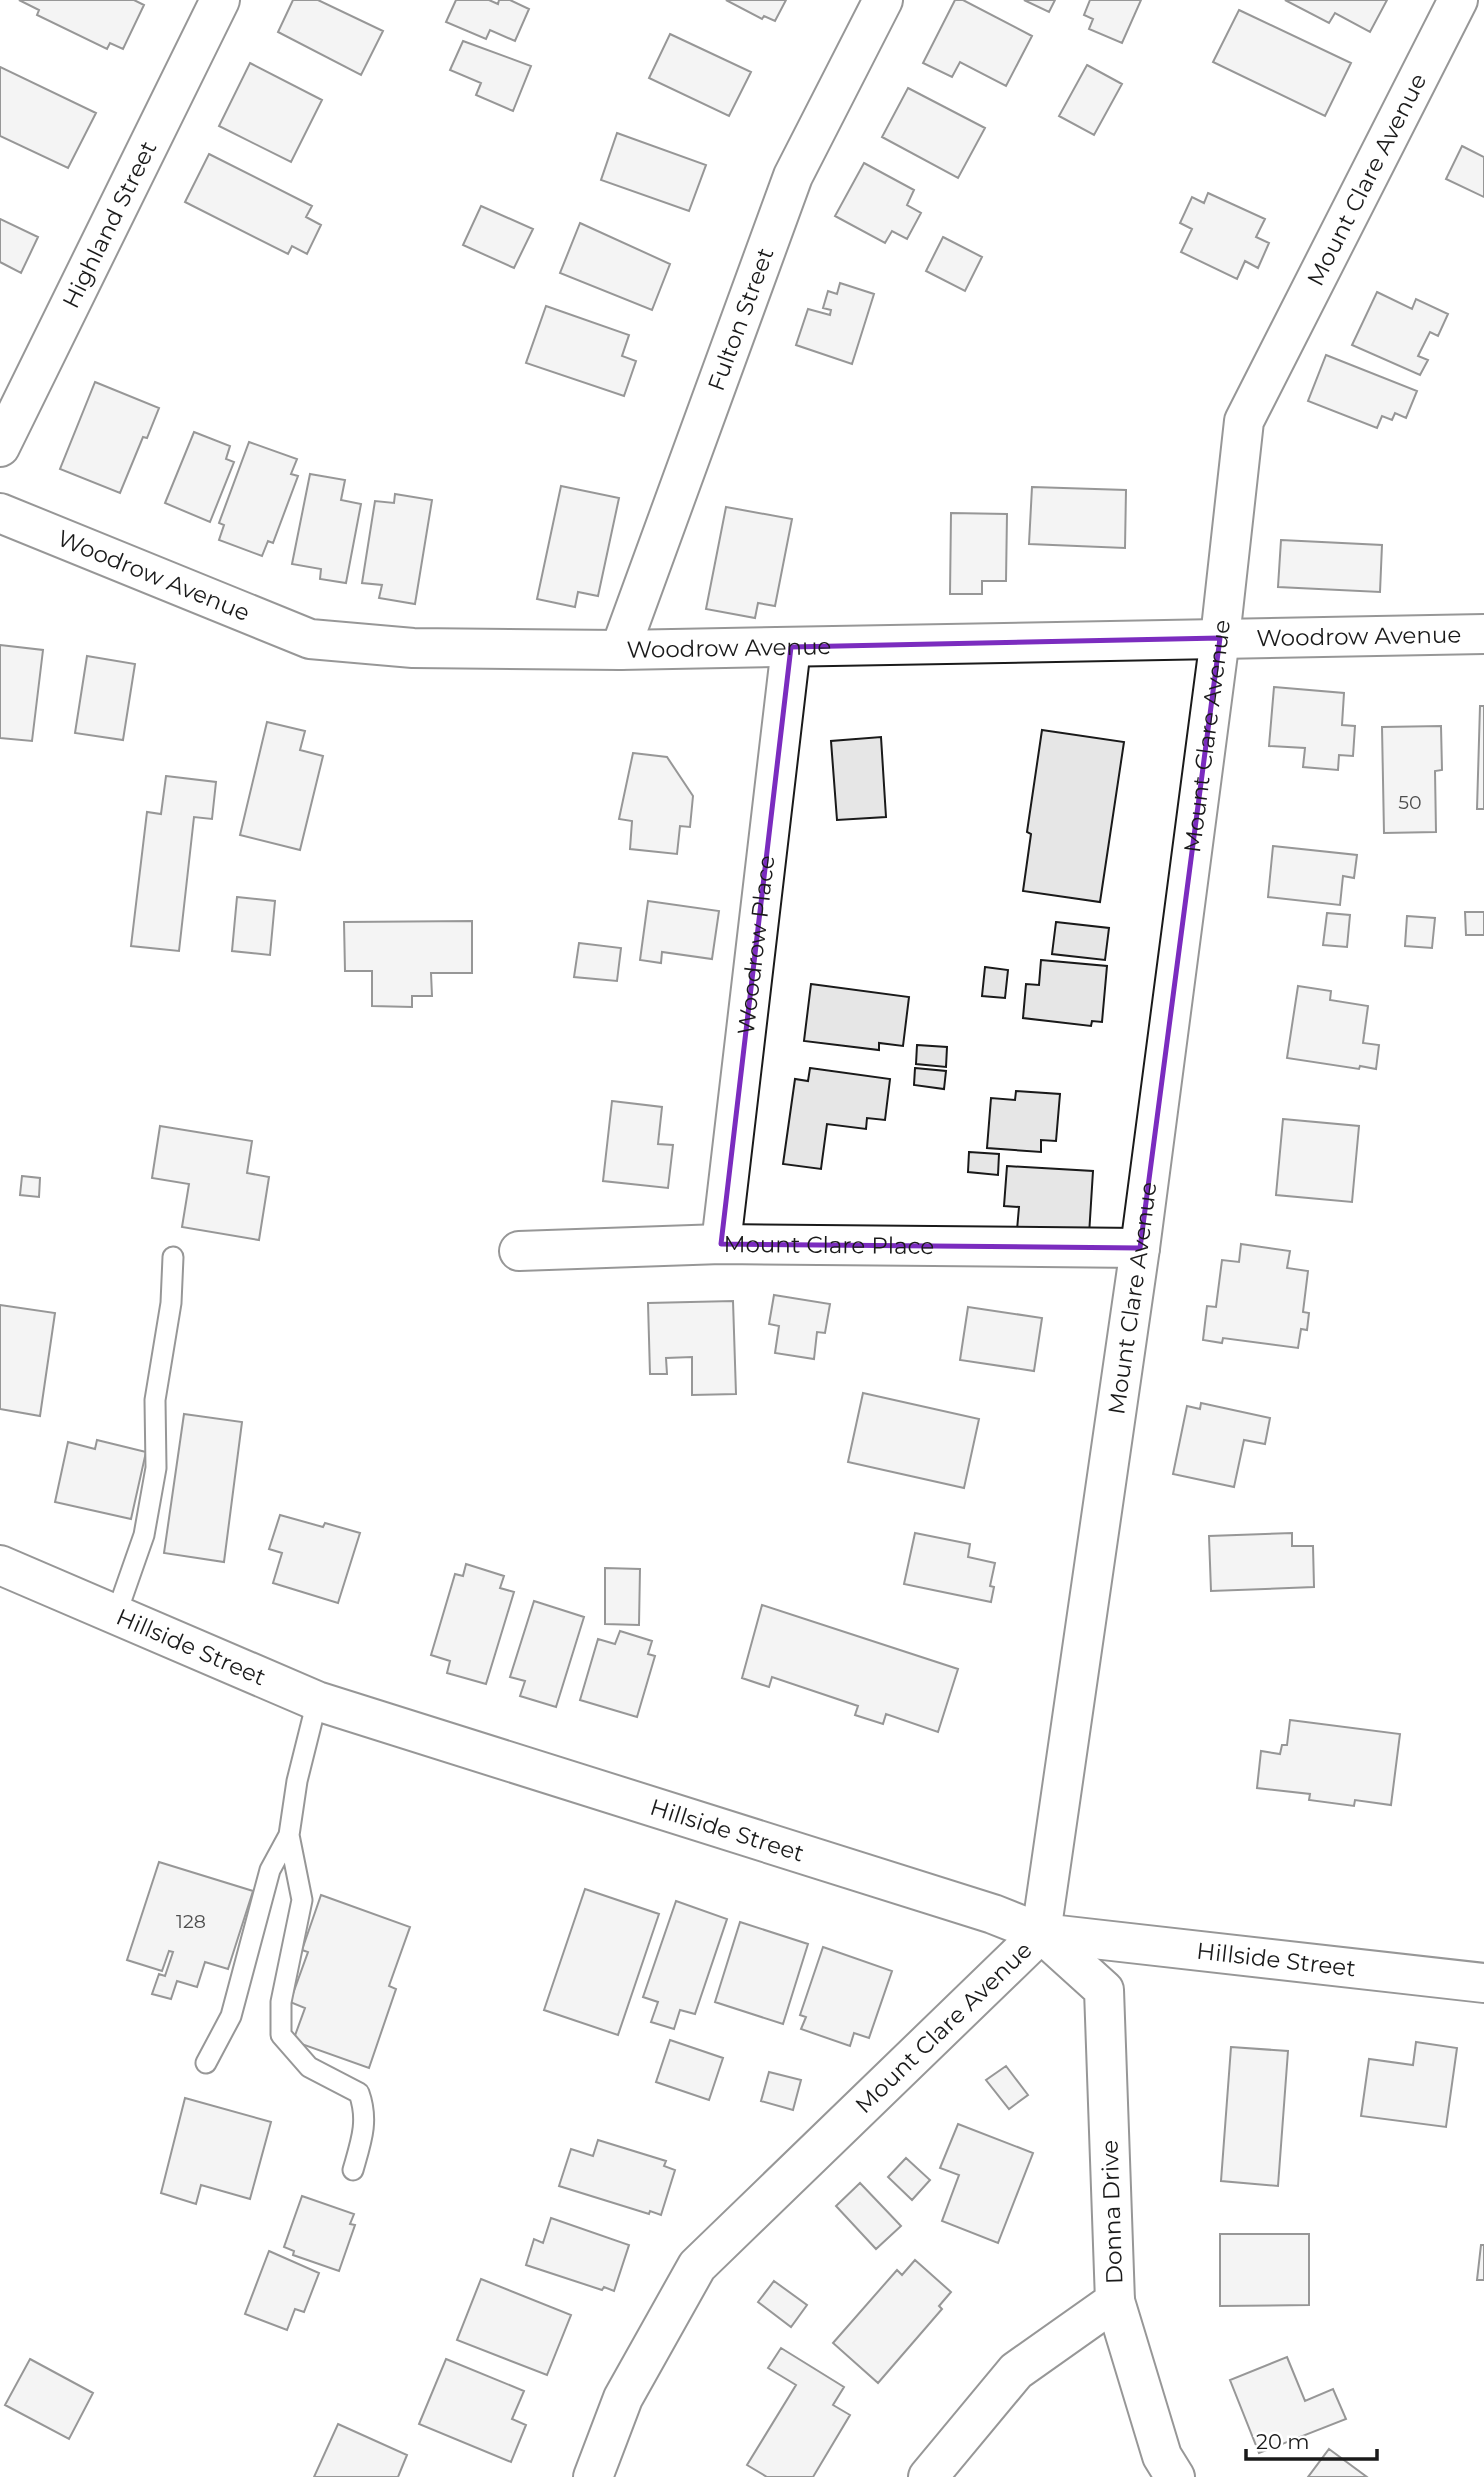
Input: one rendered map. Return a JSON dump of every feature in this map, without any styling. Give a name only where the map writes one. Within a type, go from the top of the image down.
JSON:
[{"type":"street","name":"Highland Street","points":[[0,447],[220,0]]},
{"type":"street","name":"Fulton Street","points":[[620,650],[793,176],[883,0]]},
{"type":"street","name":"Mount Clare Avenue","points":[[593,2477],[623,2398],[697,2266],[1041,1933],[1140,1248],[1220,638],[1244,421],[1458,0]]},
{"type":"street","name":"Woodrow Avenue","points":[[0,513],[310,639],[413,648],[620,650],[1484,634]]},
{"type":"street","name":"Woodrow Place","points":[[721,1244],[791,647]]},
{"type":"street","name":"Mount Clare Place","points":[[519,1251],[721,1244],[1140,1248]]},
{"type":"street","name":"Hillside Street","points":[[0,1564],[317,1701],[993,1914],[1041,1933],[1484,1983]]},
{"type":"street","name":"Donna Drive","points":[[928,2477],[1016,2371],[1115,2301],[1104,1990],[1041,1933]]},
{"type":"street","points":[[1115,2301],[1162,2456],[1175,2477]]},
{"type":"lane","points":[[116,1615],[144,1535],[156,1468],[155,1400],[171,1303],[173,1257]]},
{"type":"lane","points":[[317,1701],[297,1781],[289,1835],[302,1900],[281,2002],[281,2035],[309,2067],[359,2094],[365,2112],[364,2133],[353,2170]]},
{"type":"lane","points":[[206,2063],[230,2015],[270,1870],[289,1835]]},
{"type":"highlighted area","points":[[1220,638],[1140,1248],[721,1244],[791,647]]},
{"type":"building","points":[[19,0],[134,0],[144,5],[123,49],[110,43],[107,49],[37,15],[39,10]]},
{"type":"building","points":[[293,0],[318,0],[383,31],[361,75],[278,32]]},
{"type":"building","points":[[456,0],[489,0],[498,4],[499,0],[510,0],[529,9],[515,41],[490,30],[486,39],[446,22]]},
{"type":"building","points":[[726,0],[786,0],[775,21],[764,16],[762,19]]},
{"type":"building","points":[[955,0],[963,0],[1032,36],[1006,86],[960,62],[952,77],[923,63]]},
{"type":"building","points":[[1024,0],[1055,0],[1049,12]]},
{"type":"building","points":[[1090,0],[1141,0],[1122,43],[1089,29],[1093,19],[1084,15]]},
{"type":"building","points":[[1285,0],[1387,0],[1370,32],[1335,13],[1329,23]]},
{"type":"building","points":[[1239,10],[1351,63],[1325,116],[1213,62]]},
{"type":"building","points":[[670,34],[751,72],[729,116],[649,78]]},
{"type":"building","points":[[463,41],[531,66],[513,111],[476,95],[481,83],[450,70]]},
{"type":"building","points":[[250,63],[322,100],[291,162],[219,126]]},
{"type":"building","points":[[1087,65],[1122,84],[1094,135],[1059,116]]},
{"type":"building","points":[[0,67],[96,113],[68,168],[0,136]]},
{"type":"building","points":[[908,88],[985,128],[958,178],[882,137]]},
{"type":"building","points":[[617,133],[706,165],[689,211],[601,180]]},
{"type":"building","points":[[1462,146],[1484,157],[1484,197],[1446,179]]},
{"type":"building","points":[[209,154],[312,206],[306,217],[321,225],[307,254],[292,246],[288,254],[185,202]]},
{"type":"building","points":[[864,163],[914,190],[907,205],[921,213],[907,239],[892,231],[885,243],[835,216]]},
{"type":"building","points":[[1208,193],[1265,219],[1256,237],[1269,243],[1258,268],[1245,261],[1237,279],[1181,252],[1192,229],[1180,223],[1192,197],[1204,203]]},
{"type":"building","points":[[481,206],[533,229],[514,268],[463,245]]},
{"type":"building","points":[[0,219],[38,237],[21,273],[0,262]]},
{"type":"building","points":[[580,223],[670,264],[652,310],[560,273]]},
{"type":"building","points":[[943,237],[982,257],[965,291],[926,271]]},
{"type":"building","points":[[840,283],[874,294],[852,364],[796,345],[808,309],[830,315],[831,310],[823,308],[828,291],[837,294]]},
{"type":"building","points":[[1377,292],[1412,309],[1416,299],[1448,314],[1438,336],[1430,332],[1418,356],[1428,360],[1420,375],[1352,345]]},
{"type":"building","points":[[546,306],[629,335],[622,356],[636,361],[624,396],[526,363]]},
{"type":"building","points":[[1326,355],[1417,391],[1406,418],[1395,413],[1392,420],[1382,416],[1377,428],[1308,401]]},
{"type":"building","points":[[95,382],[159,408],[147,438],[143,437],[120,493],[60,469]]},
{"type":"building","points":[[194,432],[230,446],[226,459],[234,462],[210,522],[165,503]]},
{"type":"building","points":[[249,442],[297,459],[291,474],[298,476],[273,543],[268,541],[262,556],[219,540],[224,525],[219,523]]},
{"type":"building","points":[[310,474],[345,480],[341,500],[361,504],[346,583],[320,579],[321,569],[292,564]]},
{"type":"building","points":[[561,486],[619,498],[598,596],[578,592],[575,607],[537,599]]},
{"type":"building","points":[[1032,487],[1126,490],[1125,548],[1029,544]]},
{"type":"building","points":[[395,494],[432,500],[415,604],[379,598],[382,585],[362,583],[375,501],[394,503]]},
{"type":"building","points":[[726,507],[792,519],[775,606],[758,603],[755,618],[706,609]]},
{"type":"building","points":[[951,513],[1007,514],[1006,581],[982,581],[982,594],[950,594]]},
{"type":"building","points":[[1281,540],[1382,545],[1380,592],[1278,587]]},
{"type":"building","points":[[0,645],[43,650],[32,741],[0,738]]},
{"type":"building","points":[[87,656],[135,664],[123,740],[75,733]]},
{"type":"building","points":[[1274,687],[1344,693],[1342,725],[1355,726],[1353,756],[1339,755],[1338,770],[1303,767],[1305,748],[1269,746]]},
{"type":"building","points":[[1480,706],[1484,706],[1484,809],[1477,809]]},
{"type":"building","points":[[267,722],[305,731],[300,750],[323,756],[300,850],[240,835]]},
{"type":"building","points":[[1441,726],[1442,770],[1435,771],[1436,832],[1384,833],[1382,727]]},
{"type":"building","points":[[1042,730],[1124,742],[1100,902],[1023,891],[1031,834],[1027,832]]},
{"type":"building","points":[[881,737],[886,817],[837,820],[831,741]]},
{"type":"building","points":[[633,753],[667,757],[693,796],[690,827],[680,826],[677,854],[630,849],[632,821],[619,819]]},
{"type":"building","points":[[166,776],[216,782],[212,819],[194,817],[179,951],[131,946],[147,812],[161,814]]},
{"type":"building","points":[[1273,846],[1357,855],[1354,878],[1343,876],[1340,905],[1268,897]]},
{"type":"building","points":[[237,897],[275,901],[270,955],[232,951]]},
{"type":"building","points":[[648,901],[719,911],[712,959],[662,952],[661,963],[640,960]]},
{"type":"building","points":[[1465,912],[1484,912],[1484,935],[1466,935]]},
{"type":"building","points":[[1327,913],[1350,915],[1347,947],[1323,945]]},
{"type":"building","points":[[1407,916],[1435,918],[1432,948],[1405,946]]},
{"type":"building","points":[[472,921],[472,973],[431,973],[432,996],[412,996],[412,1007],[372,1006],[372,971],[345,971],[344,922]]},
{"type":"building","points":[[1056,922],[1109,928],[1105,960],[1052,954]]},
{"type":"building","points":[[579,943],[621,948],[617,981],[574,977]]},
{"type":"building","points":[[1041,960],[1107,966],[1102,1022],[1092,1021],[1091,1026],[1023,1018],[1026,984],[1039,985]]},
{"type":"building","points":[[985,967],[1008,970],[1005,998],[982,996]]},
{"type":"building","points":[[811,984],[909,997],[903,1046],[879,1043],[879,1050],[804,1041]]},
{"type":"building","points":[[1298,986],[1331,991],[1330,1000],[1368,1006],[1363,1043],[1379,1045],[1376,1069],[1287,1058]]},
{"type":"building","points":[[917,1045],[947,1047],[946,1067],[916,1064]]},
{"type":"building","points":[[810,1068],[890,1079],[885,1120],[867,1118],[866,1129],[827,1124],[821,1169],[783,1164],[795,1079],[808,1081]]},
{"type":"building","points":[[915,1068],[946,1071],[944,1089],[914,1085]]},
{"type":"building","points":[[1016,1091],[1060,1094],[1056,1141],[1041,1140],[1041,1152],[987,1148],[991,1098],[1015,1100]]},
{"type":"building","points":[[612,1101],[662,1107],[658,1144],[673,1145],[668,1188],[603,1181]]},
{"type":"building","points":[[1283,1119],[1359,1126],[1352,1202],[1276,1195]]},
{"type":"building","points":[[160,1126],[252,1141],[247,1173],[269,1177],[259,1240],[182,1227],[189,1184],[152,1178]]},
{"type":"building","points":[[969,1152],[999,1154],[998,1175],[968,1172]]},
{"type":"building","points":[[1007,1166],[1093,1171],[1089,1235],[1017,1230],[1019,1207],[1004,1206]]},
{"type":"building","points":[[22,1176],[40,1178],[39,1197],[20,1195]]},
{"type":"building","points":[[1241,1244],[1290,1251],[1287,1268],[1308,1271],[1303,1312],[1309,1313],[1307,1330],[1301,1329],[1298,1348],[1223,1338],[1222,1343],[1203,1340],[1207,1306],[1216,1307],[1222,1260],[1239,1262]]},
{"type":"building","points":[[774,1295],[830,1304],[825,1333],[817,1332],[814,1359],[775,1353],[779,1326],[769,1324]]},
{"type":"building","points":[[733,1301],[736,1394],[692,1395],[692,1357],[666,1358],[667,1374],[650,1374],[648,1303]]},
{"type":"building","points":[[0,1305],[55,1313],[40,1416],[0,1409]]},
{"type":"building","points":[[968,1307],[1042,1318],[1034,1371],[960,1360]]},
{"type":"building","points":[[863,1393],[979,1419],[964,1488],[848,1462]]},
{"type":"building","points":[[1201,1403],[1270,1418],[1265,1444],[1244,1440],[1234,1487],[1173,1474],[1187,1406],[1200,1409]]},
{"type":"building","points":[[184,1414],[242,1422],[224,1562],[164,1553]]},
{"type":"building","points":[[97,1440],[146,1452],[131,1519],[55,1502],[68,1442],[95,1449]]},
{"type":"building","points":[[280,1515],[323,1527],[325,1523],[360,1533],[338,1603],[273,1583],[282,1553],[269,1549]]},
{"type":"building","points":[[915,1533],[970,1544],[968,1557],[995,1563],[990,1586],[994,1587],[991,1602],[904,1584]]},
{"type":"building","points":[[1292,1533],[1292,1546],[1313,1546],[1314,1587],[1211,1591],[1209,1536]]},
{"type":"building","points":[[466,1564],[504,1576],[500,1588],[514,1592],[486,1684],[447,1673],[450,1661],[431,1655],[455,1574],[463,1576]]},
{"type":"building","points":[[605,1568],[640,1569],[639,1625],[605,1624]]},
{"type":"building","points":[[534,1601],[584,1617],[556,1707],[520,1696],[525,1681],[510,1677]]},
{"type":"building","points":[[762,1605],[958,1669],[938,1732],[886,1714],[883,1724],[855,1715],[858,1706],[772,1677],[769,1687],[742,1678]]},
{"type":"building","points":[[620,1631],[652,1641],[648,1654],[655,1656],[637,1717],[580,1700],[598,1639],[615,1644]]},
{"type":"building","points":[[1290,1720],[1400,1734],[1391,1805],[1355,1800],[1354,1806],[1309,1800],[1310,1794],[1257,1788],[1261,1751],[1280,1754],[1282,1745],[1287,1745]]},
{"type":"building","points":[[159,1862],[253,1891],[228,1969],[205,1962],[197,1987],[177,1981],[171,1999],[152,1994],[159,1974],[165,1976],[173,1952],[169,1951],[162,1971],[127,1960]]},
{"type":"building","points":[[585,1889],[659,1914],[618,2035],[544,2010]]},
{"type":"building","points":[[321,1895],[410,1927],[389,1986],[396,1989],[369,2068],[293,2041],[305,2008],[290,2002],[308,1952],[302,1950]]},
{"type":"building","points":[[676,1901],[727,1919],[695,2014],[680,2010],[674,2029],[651,2022],[658,2002],[643,1997]]},
{"type":"building","points":[[740,1922],[808,1944],[783,2024],[715,2002]]},
{"type":"building","points":[[823,1947],[892,1971],[869,2038],[854,2033],[850,2046],[801,2029],[806,2017],[800,2015]]},
{"type":"building","points":[[670,2040],[723,2058],[709,2100],[656,2082]]},
{"type":"building","points":[[1416,2042],[1457,2048],[1446,2127],[1361,2116],[1369,2059],[1413,2065]]},
{"type":"building","points":[[1231,2047],[1288,2051],[1278,2186],[1221,2181]]},
{"type":"building","points":[[1006,2066],[1028,2095],[1009,2109],[986,2080]]},
{"type":"building","points":[[769,2072],[801,2080],[793,2110],[761,2101]]},
{"type":"building","points":[[185,2098],[271,2122],[250,2199],[201,2185],[196,2204],[161,2193]]},
{"type":"building","points":[[958,2124],[1033,2153],[998,2243],[942,2221],[959,2175],[940,2168]]},
{"type":"building","points":[[598,2140],[666,2161],[664,2166],[675,2170],[661,2215],[650,2211],[649,2214],[559,2186],[571,2149],[593,2156]]},
{"type":"building","points":[[906,2158],[930,2180],[912,2200],[888,2177]]},
{"type":"building","points":[[860,2183],[901,2226],[876,2249],[836,2206]]},
{"type":"building","points":[[302,2196],[354,2214],[350,2224],[355,2225],[339,2271],[293,2255],[294,2251],[284,2247]]},
{"type":"building","points":[[551,2218],[629,2245],[614,2291],[604,2287],[602,2290],[526,2265],[534,2239],[543,2243]]},
{"type":"building","points":[[1220,2234],[1309,2234],[1309,2305],[1220,2306]]},
{"type":"building","points":[[1481,2245],[1484,2245],[1484,2280],[1477,2280]]},
{"type":"building","points":[[269,2251],[319,2273],[304,2312],[295,2309],[287,2330],[245,2314]]},
{"type":"building","points":[[915,2260],[951,2292],[939,2306],[942,2309],[878,2383],[833,2343],[897,2270],[902,2275]]},
{"type":"building","points":[[481,2279],[571,2315],[547,2375],[457,2340]]},
{"type":"building","points":[[774,2281],[807,2305],[791,2327],[758,2302]]},
{"type":"building","points":[[781,2348],[844,2387],[833,2405],[850,2415],[813,2477],[767,2477],[747,2465],[796,2385],[768,2368]]},
{"type":"building","points":[[1287,2357],[1305,2401],[1333,2389],[1346,2419],[1259,2453],[1230,2380]]},
{"type":"building","points":[[30,2359],[93,2393],[69,2439],[5,2405]]},
{"type":"building","points":[[446,2359],[524,2391],[512,2419],[526,2425],[511,2462],[419,2424]]},
{"type":"building","points":[[338,2424],[407,2455],[398,2477],[314,2477]]},
{"type":"building","points":[[1329,2449],[1367,2477],[1308,2477]]}]
